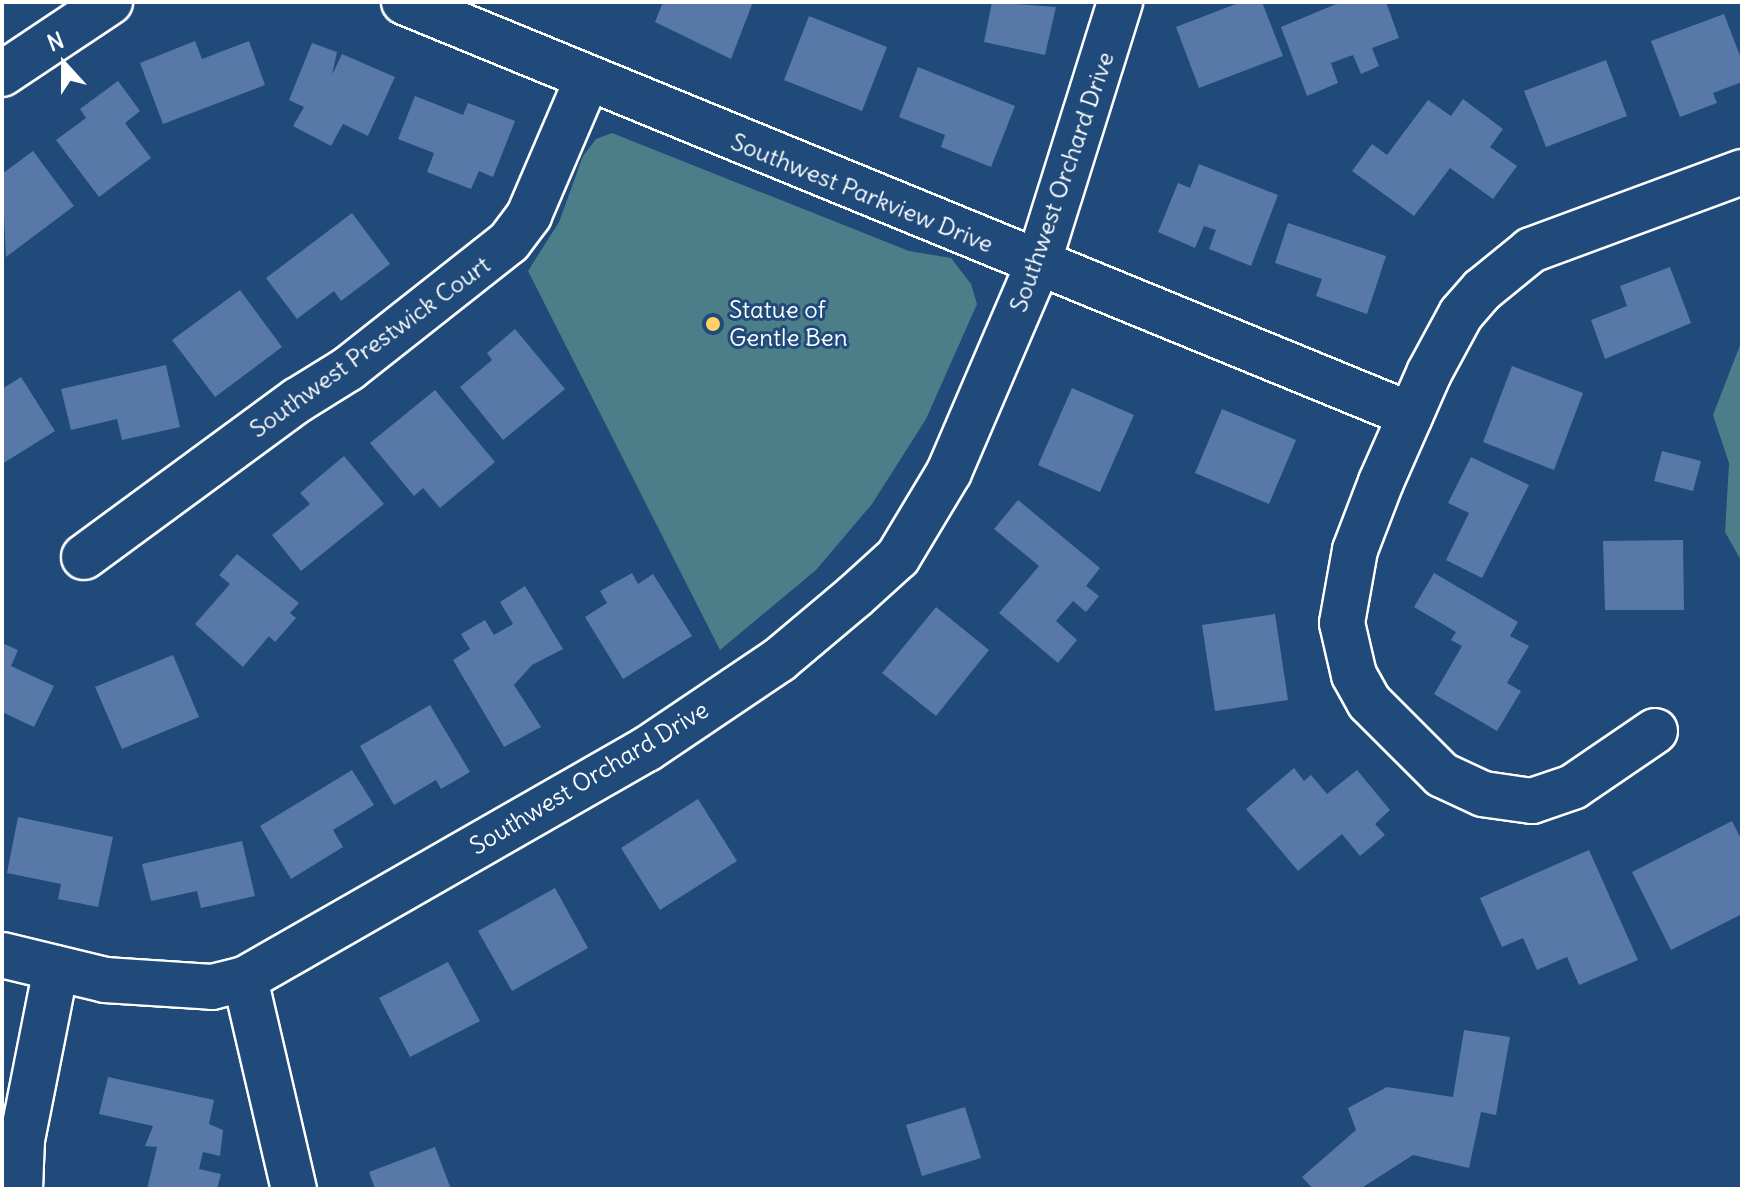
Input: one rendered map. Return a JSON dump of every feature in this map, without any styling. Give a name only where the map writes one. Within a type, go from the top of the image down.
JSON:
[{"type":"street","points":[[2,74],[110,2]]},
{"type":"street","name":"Southwest Parkview Drive","points":[[404,2],[587,80],[1411,415]]},
{"type":"street","name":"Southwest Orchard Drive","points":[[2,955],[56,968],[176,987],[245,979],[647,749],[779,660],[855,596],[898,557],[949,472],[1038,264],[1120,2]]},
{"type":"street","name":"Southwest Prestwick Court","points":[[84,557],[298,400],[348,369],[491,259],[529,215],[587,80]]},
{"type":"street","points":[[1655,731],[1573,787],[1532,801],[1483,794],[1442,775],[1369,702],[1354,675],[1342,623],[1355,550],[1411,415],[1461,314],[1531,250],[1742,172]]},
{"type":"street","points":[[20,1189],[22,1140],[56,968]]},
{"type":"street","points":[[245,979],[294,1189]]},
{"type":"green space","points":[[612,133],[909,251],[951,258],[971,284],[977,304],[926,419],[872,504],[816,570],[720,650],[528,271],[559,222],[583,156],[596,139]]},
{"type":"green space","points":[[1742,340],[1742,562],[1725,532],[1729,463],[1713,415]]},
{"type":"building","points":[[663,2],[753,2],[731,59],[655,22]]},
{"type":"building","points":[[992,2],[1056,7],[1045,55],[984,42]]},
{"type":"building","points":[[1241,2],[1262,2],[1283,56],[1199,88],[1176,27]]},
{"type":"building","points":[[1341,2],[1386,2],[1399,38],[1372,48],[1379,66],[1361,74],[1353,55],[1331,63],[1338,83],[1307,96],[1281,27]]},
{"type":"building","points":[[1724,14],[1742,61],[1742,82],[1713,93],[1717,103],[1680,117],[1651,41]]},
{"type":"building","points":[[809,16],[887,47],[862,111],[784,80]]},
{"type":"building","points":[[195,41],[202,59],[249,41],[265,85],[163,124],[140,63]]},
{"type":"building","points":[[312,43],[337,52],[332,75],[342,54],[395,77],[368,136],[343,124],[331,146],[293,126],[304,107],[289,100]]},
{"type":"building","points":[[1606,60],[1627,116],[1546,147],[1524,91]]},
{"type":"building","points":[[918,67],[1015,106],[991,167],[941,147],[945,135],[899,117]]},
{"type":"building","points":[[118,81],[140,111],[125,123],[151,158],[99,197],[56,140],[86,118],[80,109]]},
{"type":"building","points":[[415,96],[463,115],[468,103],[515,121],[493,177],[479,171],[471,189],[427,172],[434,153],[398,139]]},
{"type":"building","points":[[1463,99],[1503,129],[1490,147],[1517,166],[1493,199],[1450,168],[1414,216],[1352,171],[1372,144],[1387,155],[1428,100],[1451,116]]},
{"type":"building","points":[[33,151],[74,206],[6,257],[2,174]]},
{"type":"building","points":[[1199,164],[1278,195],[1251,266],[1209,249],[1216,230],[1204,226],[1195,248],[1158,232],[1178,183],[1190,188]]},
{"type":"building","points":[[352,213],[390,264],[341,301],[334,291],[297,319],[266,278]]},
{"type":"building","points":[[1288,223],[1386,256],[1367,314],[1316,296],[1322,279],[1275,263]]},
{"type":"building","points":[[1670,267],[1691,323],[1605,359],[1591,320],[1627,306],[1620,286]]},
{"type":"building","points":[[240,290],[282,347],[215,397],[172,340]]},
{"type":"building","points":[[515,329],[565,389],[503,440],[460,387],[492,360],[487,353]]},
{"type":"building","points":[[166,365],[180,427],[122,440],[117,419],[71,430],[61,389]]},
{"type":"building","points":[[1512,366],[1583,393],[1554,470],[1483,442]]},
{"type":"building","points":[[21,377],[55,431],[2,464],[2,389]]},
{"type":"building","points":[[1072,388],[1134,415],[1100,492],[1038,465]]},
{"type":"building","points":[[435,390],[495,462],[440,508],[423,488],[414,496],[370,443]]},
{"type":"building","points":[[1222,409],[1296,440],[1269,504],[1195,473]]},
{"type":"building","points":[[1662,451],[1701,461],[1693,491],[1654,481]]},
{"type":"building","points":[[344,456],[384,504],[301,571],[272,535],[310,504],[300,493]]},
{"type":"building","points":[[1471,457],[1529,485],[1482,578],[1446,560],[1469,513],[1448,503]]},
{"type":"building","points":[[1018,500],[1100,568],[1086,586],[1099,596],[1086,612],[1073,601],[1056,621],[1077,640],[1058,663],[999,613],[1039,566],[994,529]]},
{"type":"building","points":[[1683,540],[1684,610],[1605,610],[1603,541]]},
{"type":"building","points":[[237,554],[299,603],[290,613],[296,618],[275,642],[269,636],[243,667],[195,624],[230,584],[219,575]]},
{"type":"building","points":[[632,573],[638,584],[653,574],[692,636],[623,679],[585,617],[607,603],[600,591]]},
{"type":"building","points":[[1434,573],[1518,622],[1510,636],[1529,646],[1507,683],[1521,691],[1497,731],[1434,694],[1462,646],[1451,640],[1456,632],[1414,607]]},
{"type":"building","points":[[525,586],[563,649],[532,665],[514,685],[541,727],[504,747],[453,660],[470,649],[461,634],[485,620],[494,635],[513,624],[500,602]]},
{"type":"building","points":[[936,607],[989,650],[936,716],[882,673]]},
{"type":"building","points":[[1275,614],[1288,700],[1215,711],[1202,625]]},
{"type":"building","points":[[2,643],[18,650],[11,666],[54,686],[34,727],[2,712]]},
{"type":"building","points":[[173,655],[199,717],[122,749],[95,687]]},
{"type":"building","points":[[430,705],[470,772],[441,789],[436,780],[394,805],[360,746]]},
{"type":"building","points":[[1294,768],[1304,781],[1311,775],[1327,794],[1357,770],[1390,810],[1375,824],[1385,835],[1360,856],[1342,834],[1298,871],[1246,809]]},
{"type":"building","points":[[352,770],[374,805],[333,830],[343,847],[291,879],[260,826]]},
{"type":"building","points":[[698,799],[737,861],[660,910],[621,848]]},
{"type":"building","points":[[18,817],[113,837],[98,907],[58,899],[61,884],[7,873]]},
{"type":"building","points":[[1732,821],[1742,841],[1742,914],[1671,950],[1632,872]]},
{"type":"building","points":[[242,841],[255,896],[201,908],[197,891],[151,901],[142,864]]},
{"type":"building","points":[[1589,850],[1638,960],[1579,985],[1567,957],[1537,970],[1523,938],[1502,947],[1480,898]]},
{"type":"building","points":[[555,888],[588,948],[512,991],[478,931]]},
{"type":"building","points":[[448,962],[480,1021],[410,1057],[379,998]]},
{"type":"building","points":[[1464,1030],[1510,1037],[1496,1115],[1481,1112],[1469,1168],[1413,1155],[1360,1189],[1313,1189],[1302,1177],[1356,1130],[1348,1108],[1387,1087],[1453,1097]]},
{"type":"building","points":[[108,1077],[214,1100],[209,1124],[223,1130],[220,1156],[203,1152],[199,1169],[221,1174],[217,1189],[147,1189],[157,1147],[145,1146],[153,1126],[99,1114]]},
{"type":"building","points":[[965,1107],[981,1158],[922,1176],[906,1125]]},
{"type":"building","points":[[435,1147],[451,1189],[375,1189],[369,1172]]},
{"type":"place","name":"Statue of Gentle Ben","points":[[713,324]]}]
